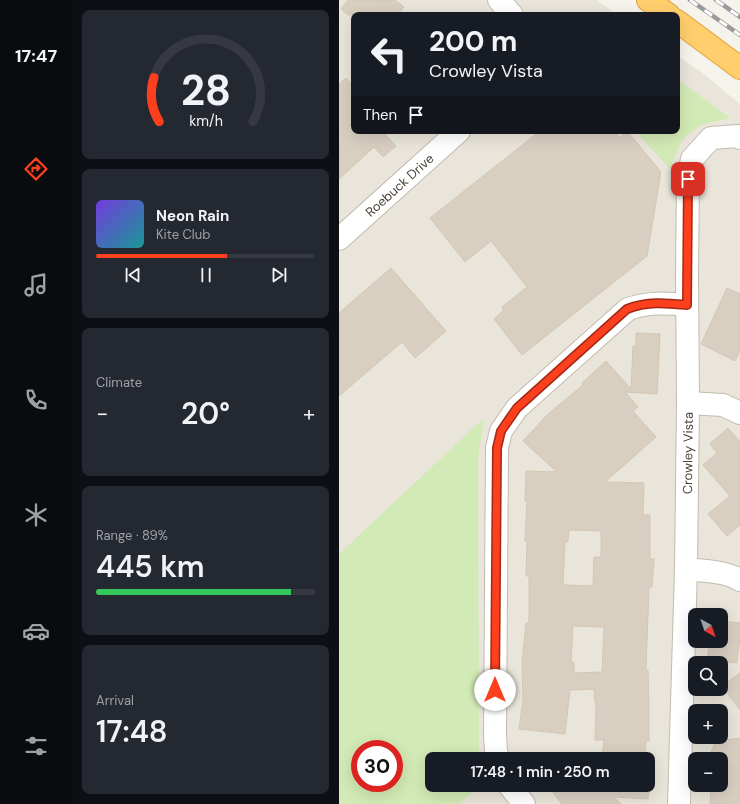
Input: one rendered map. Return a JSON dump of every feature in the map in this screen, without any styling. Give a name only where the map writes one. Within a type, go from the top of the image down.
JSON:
[{"type":"highway","points":[[648,0],[665,12]]},
{"type":"highway","points":[[680,23],[740,68]]},
{"type":"street","points":[[499,0],[509,12]]},
{"type":"street","name":"Roebuck Drive","points":[[339,240],[456,134]]},
{"type":"street","name":"Crowley Vista","points":[[679,804],[689,403],[687,305],[688,179],[692,158],[711,138],[739,137]]},
{"type":"street","points":[[496,752],[497,448],[501,431],[517,408],[627,309],[649,303],[687,305]]},
{"type":"street","points":[[689,403],[723,405],[740,413]]},
{"type":"street","points":[[686,569],[723,573],[740,580]]},
{"type":"street","points":[[515,792],[524,804]]},
{"type":"shaded area","points":[[339,0],[597,0],[614,12],[351,12],[351,134],[680,134],[680,58],[700,71],[740,104],[740,804],[339,804]]},
{"type":"green space","points":[[680,81],[730,118],[701,125],[681,141],[670,169],[638,134],[680,134]]},
{"type":"green space","points":[[484,418],[478,460],[479,752],[425,752],[425,792],[473,792],[459,804],[339,804],[339,554]]},
{"type":"building","points":[[348,0],[395,0],[404,7],[400,12],[351,12],[351,15],[348,15],[341,9]]},
{"type":"building","points":[[346,78],[351,84],[351,134],[385,134],[396,146],[383,157],[374,147],[339,179],[339,84]]},
{"type":"building","points":[[536,134],[616,134],[619,138],[624,134],[629,134],[661,172],[647,256],[522,355],[494,319],[504,310],[502,307],[527,287],[491,241],[465,262],[430,218]]},
{"type":"building","points":[[391,268],[446,331],[415,358],[402,342],[339,396],[339,313]]},
{"type":"building","points":[[727,288],[740,294],[740,351],[735,361],[701,344]]},
{"type":"building","points":[[636,333],[660,334],[657,394],[625,392],[638,407],[633,411],[656,437],[605,482],[644,483],[643,515],[650,515],[650,559],[654,559],[652,587],[649,587],[646,670],[648,670],[649,741],[646,741],[645,752],[603,752],[604,740],[595,740],[596,702],[595,703],[594,689],[570,690],[565,734],[519,729],[523,699],[522,663],[526,623],[529,623],[529,576],[526,576],[527,541],[525,541],[527,501],[525,501],[526,471],[557,472],[523,441],[548,414],[583,385],[582,383],[606,361],[631,389],[633,346],[636,346]],"holes":[[[569,530],[601,531],[601,557],[594,557],[593,586],[563,585],[565,542],[568,542]],[[573,626],[604,627],[602,672],[574,673],[574,662],[571,662]]]},
{"type":"building","points":[[728,428],[740,442],[740,525],[727,536],[708,514],[730,496],[703,465],[717,453],[710,444]]},
{"type":"building","points":[[728,622],[740,623],[737,663],[728,662],[728,656],[708,656],[709,648],[728,648]]},
{"type":"building","points":[[740,673],[740,710],[728,694],[728,682]]},
{"type":"building","points":[[740,738],[740,804],[710,804],[711,792],[728,792],[728,752],[711,752],[715,744],[728,744],[728,740]]},
{"type":"building","points":[[553,792],[648,792],[648,799],[614,797],[621,804],[562,804]]},
{"type":"railway","points":[[690,0],[740,35]]},
{"type":"railway","points":[[716,0],[740,17]]},
{"type":"route","points":[[495,690],[497,448],[501,431],[517,408],[627,309],[649,303],[687,305],[688,179]]}]
